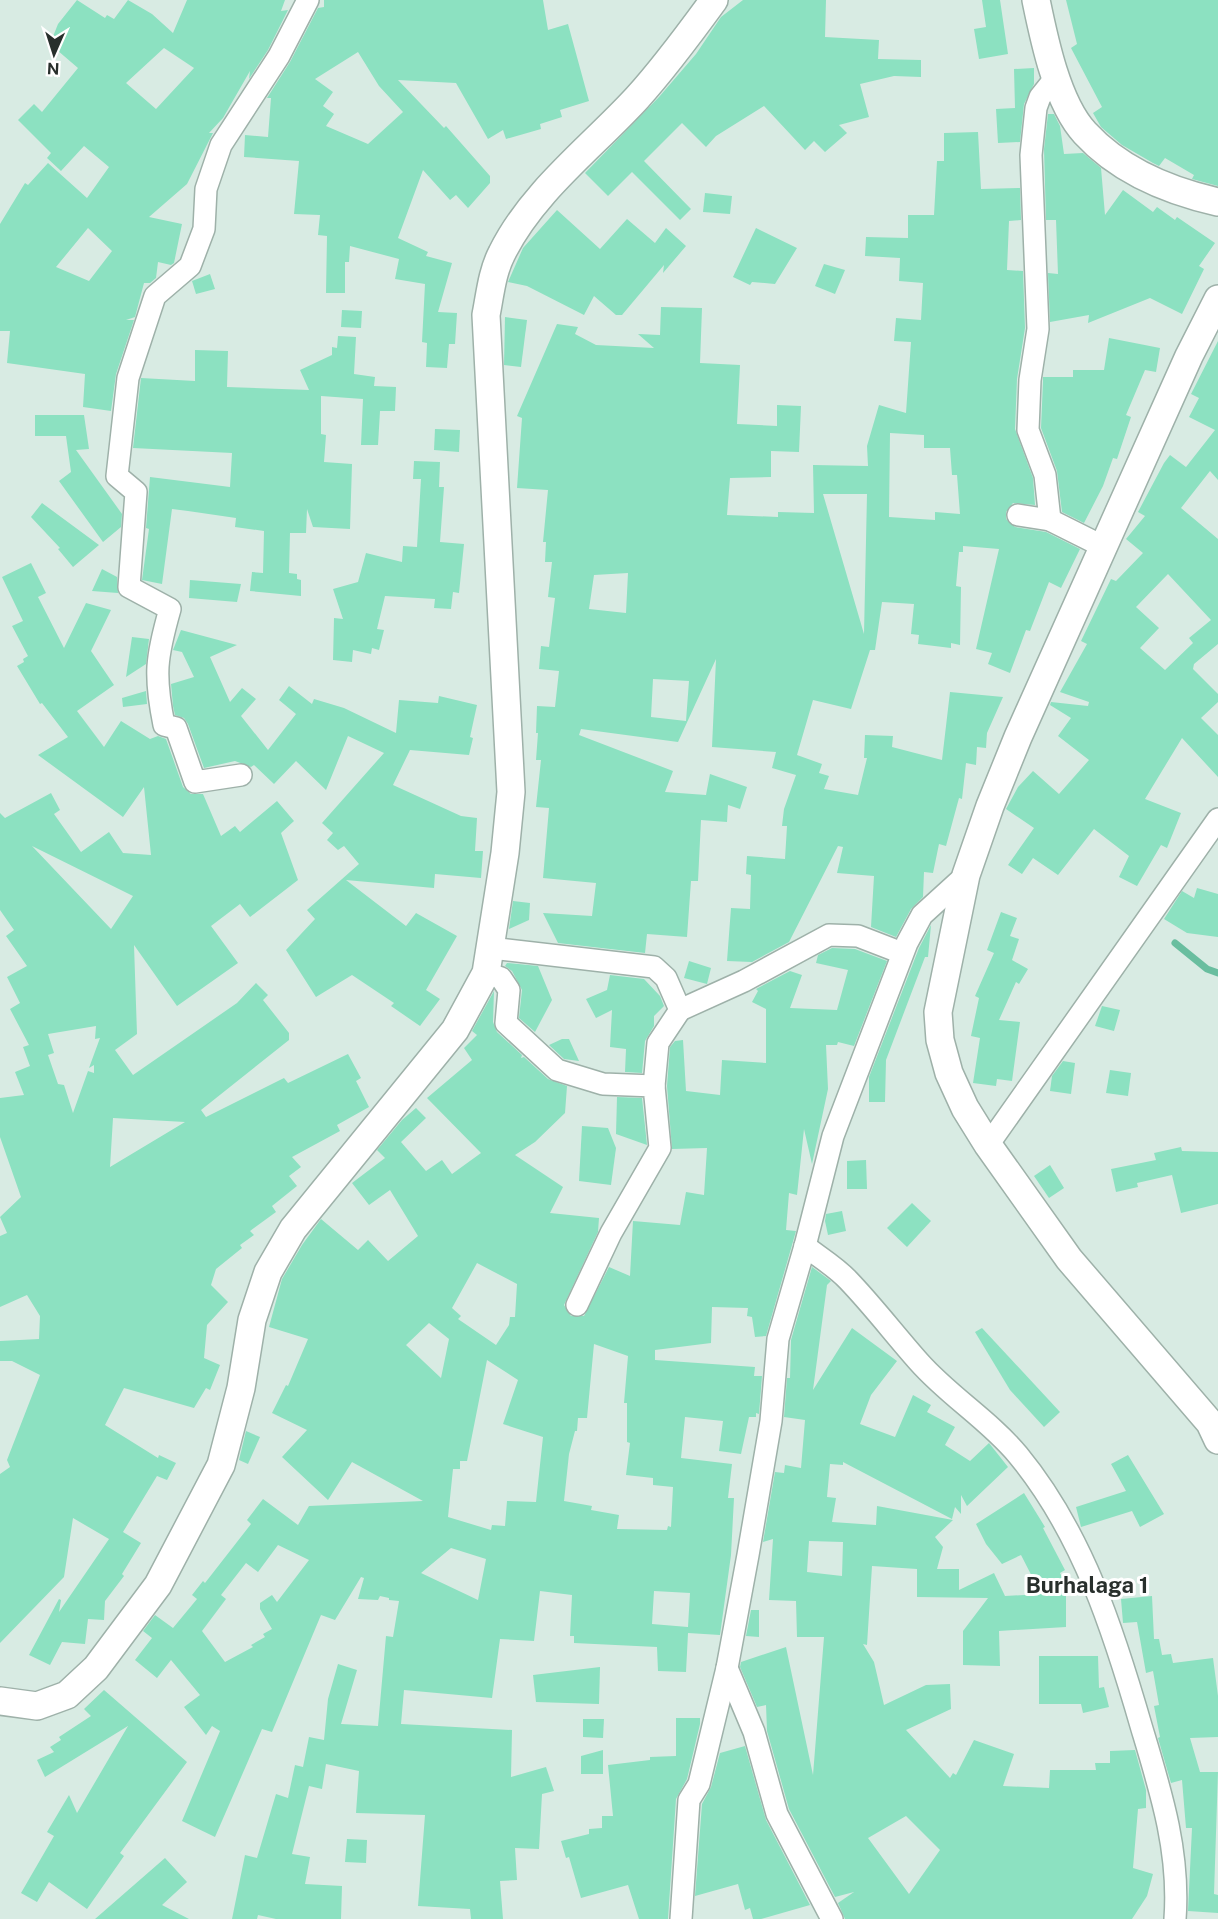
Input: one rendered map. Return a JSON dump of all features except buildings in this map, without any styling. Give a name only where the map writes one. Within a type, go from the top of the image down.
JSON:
[{"type":"street","points":[[241,775],[195,782],[176,728],[164,725],[156,685],[159,648],[170,609],[129,587],[136,492],[117,476],[128,378],[154,296],[190,266],[204,229],[206,189],[221,145],[279,56],[308,0]]},
{"type":"street","points":[[0,1701],[37,1706],[68,1695],[96,1668],[158,1585],[220,1465],[241,1388],[252,1320],[268,1272],[293,1229],[455,1030],[488,960],[511,792],[486,315],[491,288],[501,254],[516,228],[536,202],[638,97],[714,0]]},
{"type":"street","points":[[1036,0],[1046,47],[1061,91],[1084,132],[1131,171],[1170,188],[1218,202]]},
{"type":"street","points":[[1050,520],[1046,475],[1028,430],[1030,380],[1038,329],[1031,155],[1036,108],[1040,98],[1056,77]]},
{"type":"street","points":[[1218,299],[1189,356],[1018,736],[966,875],[938,1012],[940,1040],[949,1073],[965,1108],[988,1145],[1069,1259],[1209,1423],[1218,1440]]},
{"type":"street","points":[[1018,515],[1050,520],[1104,547]]},
{"type":"street","points":[[988,1145],[1218,819]]},
{"type":"street","points":[[681,1919],[689,1800],[699,1784],[727,1668],[771,1421],[778,1339],[833,1136],[902,953],[922,915],[966,875]]},
{"type":"street","points":[[577,1305],[611,1233],[660,1148],[654,1086],[658,1043],[680,1010],[744,981],[829,935],[858,936],[902,953]]},
{"type":"street","points":[[488,960],[654,967],[666,978],[680,1010]]},
{"type":"street","points":[[488,960],[509,990],[506,1023],[557,1070],[603,1084],[654,1086]]},
{"type":"street","points":[[805,1246],[846,1278],[920,1364],[1017,1454],[1039,1484],[1084,1560],[1118,1645],[1166,1811],[1175,1860],[1177,1892],[1175,1919]]},
{"type":"street","points":[[727,1668],[754,1732],[777,1814],[832,1919]]},
{"type":"waterway","points":[[1175,943],[1207,969],[1218,973]]},
{"type":"district","name":"Burhalaga 1","points":[[1087,1585]]}]
